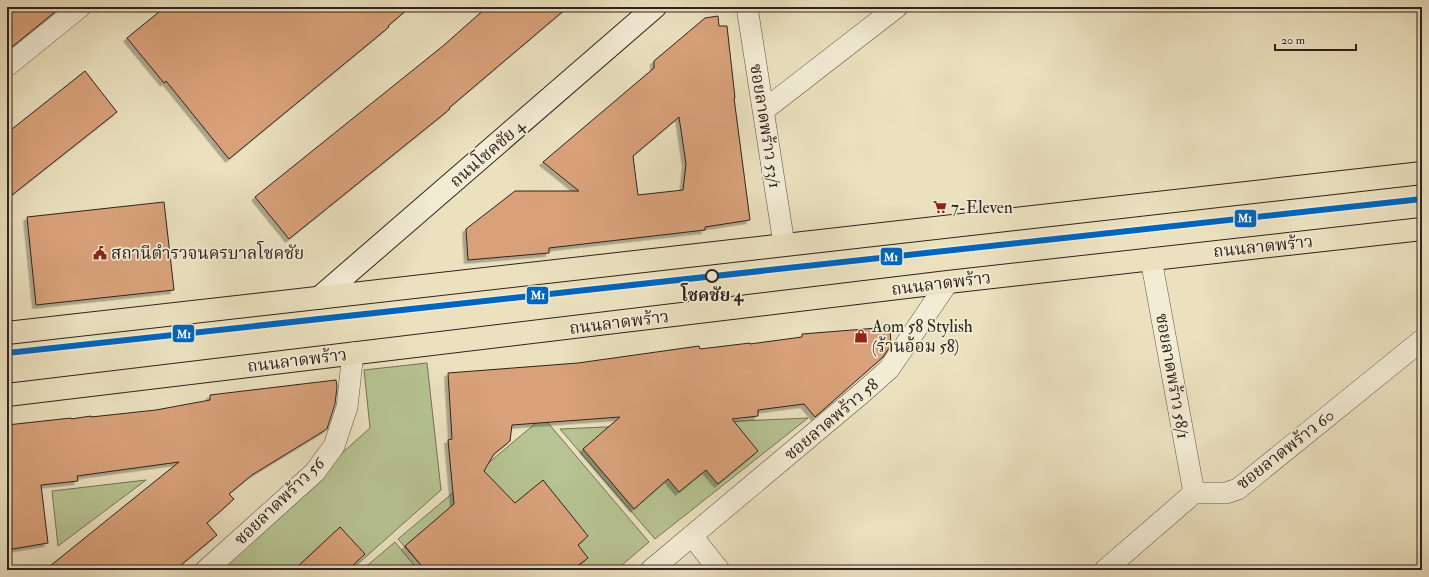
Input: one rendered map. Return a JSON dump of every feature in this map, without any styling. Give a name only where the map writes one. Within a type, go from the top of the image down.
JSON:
[{"type":"main road","name":"ถนนโชคชัย 4","points":[[319,298],[655,7]]},
{"type":"main road","points":[[7,333],[1422,173]]},
{"type":"main road","name":"ถนนลาดพร้าว","points":[[7,395],[948,282],[1422,229]]},
{"type":"street","points":[[7,66],[80,7]]},
{"type":"street","name":"ซอยลาดพร้าว 53/1","points":[[747,7],[784,244]]},
{"type":"street","points":[[764,110],[897,7]]},
{"type":"street","name":"ซอยลาดพร้าว 58/1","points":[[1151,259],[1194,493]]},
{"type":"street","name":"ซอยลาดพร้าว 58","points":[[651,570],[889,369],[948,282]]},
{"type":"street","name":"ซอยลาดพร้าว 60","points":[[1194,493],[1226,493],[1238,489],[1422,340]]},
{"type":"street","name":"ซอยลาดพร้าว 56","points":[[206,570],[315,472],[334,446],[348,407],[353,353]]},
{"type":"street","points":[[1105,570],[1194,493]]},
{"type":"street","points":[[692,536],[719,570]]},
{"type":"green space","points":[[427,363],[441,490],[351,570],[211,570],[370,428],[364,370]]},
{"type":"green space","points":[[543,417],[649,542],[616,570],[425,570],[398,539]]},
{"type":"green space","points":[[808,418],[655,539],[560,429]]},
{"type":"green space","points":[[146,480],[58,546],[52,491]]},
{"type":"green space","points":[[395,542],[418,570],[362,570]]},
{"type":"building","points":[[7,7],[61,7],[7,51]]},
{"type":"building","points":[[165,7],[410,7],[388,26],[389,27],[229,159],[166,81],[164,83],[127,38]]},
{"type":"building","points":[[487,7],[568,7],[449,108],[450,109],[289,239],[255,197],[443,46]]},
{"type":"building","points":[[718,16],[719,26],[727,26],[734,98],[750,220],[705,227],[705,230],[549,248],[549,253],[468,260],[466,229],[515,191],[579,191],[543,162],[654,68],[654,61],[705,18]],"holes":[[[679,117],[686,164],[683,190],[638,195],[633,156]]]},
{"type":"building","points":[[85,71],[117,112],[7,199],[7,133]]},
{"type":"building","name":"สถานีตำรวจนครบาลโชคชัย","points":[[164,202],[174,290],[36,305],[27,217]]},
{"type":"building","points":[[890,327],[891,345],[883,357],[815,417],[804,404],[758,410],[758,416],[732,419],[758,451],[718,484],[706,470],[679,492],[668,479],[634,509],[583,449],[620,417],[512,425],[510,441],[494,454],[484,471],[515,503],[543,480],[588,536],[578,545],[588,558],[572,570],[425,570],[405,546],[454,504],[448,440],[452,439],[448,373],[578,363],[699,346],[700,349],[750,344],[802,337],[802,334]]},
{"type":"building","points":[[336,380],[337,387],[335,404],[327,429],[252,475],[229,494],[234,499],[207,523],[217,535],[175,570],[45,570],[179,462],[77,476],[78,481],[41,485],[48,543],[7,550],[7,425],[156,410],[210,400],[210,395]]},
{"type":"building","points":[[340,527],[365,554],[348,570],[294,570]]},
{"type":"transit line","name":"M1","points":[[7,353],[1422,199]]},
{"type":"place","name":"7-Eleven","points":[[940,207]]},
{"type":"place","name":"สถานีตำรวจนครบาลโชคชัย","points":[[100,253]]},
{"type":"place","name":"โชคชัย 4","points":[[712,276]]},
{"type":"place","name":"Aom 58 Stylish (ร้านอ้อม 58)","points":[[861,336]]}]
